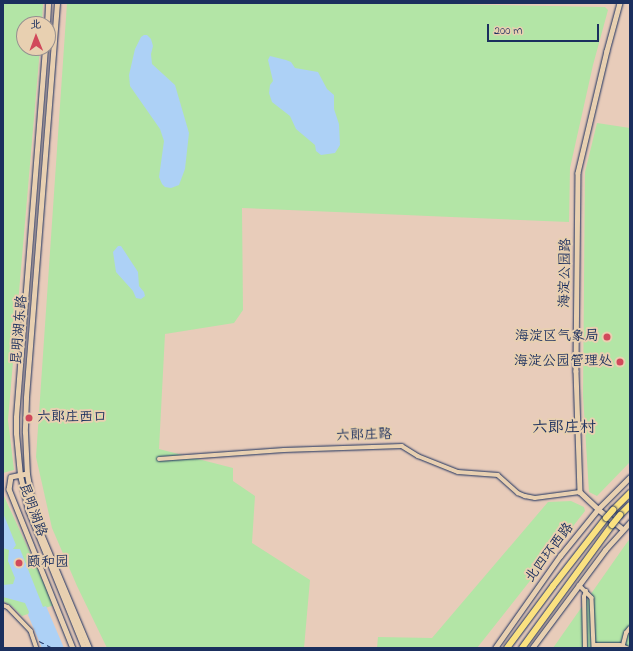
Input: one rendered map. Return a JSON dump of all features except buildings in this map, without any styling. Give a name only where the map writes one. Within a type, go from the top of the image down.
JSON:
[{"type":"highway","name":"北四环西路","points":[[507,648],[606,518],[630,493]]},
{"type":"highway","points":[[522,648],[612,525],[630,505]]},
{"type":"main road","points":[[47,16],[48,3]]},
{"type":"main road","name":"昆明湖东路","points":[[57,3],[26,398],[25,432],[27,474],[31,501],[39,529],[89,648]]},
{"type":"main road","name":"昆明湖东路","points":[[44,56],[16,417],[20,475],[28,510],[84,648]]},
{"type":"street","name":"海淀公园路","points":[[580,492],[576,371],[578,173],[620,3]]},
{"type":"street","name":"六郎庄路","points":[[159,459],[284,450],[402,446],[418,456],[458,472],[498,475],[518,493],[525,496],[535,498],[580,492]]},
{"type":"street","name":"昆明湖路","points":[[27,474],[11,477],[9,489],[73,648]]},
{"type":"street","name":"北四环西路","points":[[495,648],[560,556],[598,509],[630,477]]},
{"type":"street","points":[[580,492],[623,529]]},
{"type":"street","points":[[532,648],[623,529],[630,522]]},
{"type":"street","points":[[580,585],[592,598],[594,647],[625,647],[626,633],[630,628]]},
{"type":"street","points":[[585,648],[584,597],[586,591]]},
{"type":"street","points":[[3,605],[8,607],[30,630],[37,648]]},
{"type":"green space","points":[[3,3],[43,3],[42,16],[16,16],[16,56],[39,56],[8,420],[14,470],[3,473]]},
{"type":"green space","points":[[67,3],[396,3],[605,7],[608,10],[593,65],[570,168],[569,222],[242,208],[243,310],[234,323],[165,334],[159,449],[233,468],[233,481],[255,496],[252,543],[310,580],[304,648],[107,648],[77,586],[52,528],[36,457]]},
{"type":"green space","points":[[597,123],[630,128],[630,462],[597,496],[589,492],[583,395],[585,172]]},
{"type":"green space","name":"颐和园","points":[[3,494],[54,605],[22,616],[12,606],[3,601]]},
{"type":"green space","points":[[571,501],[584,507],[585,511],[477,648],[377,648],[378,637],[432,638],[548,502]]},
{"type":"green space","points":[[630,539],[630,648],[553,648],[628,541]]},
{"type":"water","points":[[147,35],[151,39],[153,46],[151,54],[152,64],[175,85],[189,133],[185,169],[179,185],[171,188],[165,187],[159,177],[164,141],[160,129],[130,86],[129,75],[135,49],[141,37]]},
{"type":"water","points":[[270,56],[291,62],[295,68],[318,72],[327,89],[334,95],[334,109],[339,124],[340,145],[335,153],[321,155],[316,151],[315,145],[296,129],[290,116],[272,102],[269,93],[270,85],[273,81],[268,60]]},
{"type":"water","points":[[118,246],[121,246],[138,272],[139,286],[144,292],[145,296],[141,299],[136,298],[133,291],[116,272],[113,252]]},
{"type":"water","points":[[3,513],[16,545],[13,549],[20,549],[43,607],[46,606],[64,648],[42,648],[28,615],[29,612],[25,603],[3,597],[3,585],[13,584],[15,578],[8,561],[9,550],[3,548]]},
{"type":"ferry route","points":[[39,641],[53,648]]},
{"type":"place","name":"海淀区气象局","points":[[607,337]]},
{"type":"place","name":"海淀公园管理处","points":[[620,362]]},
{"type":"place","name":"六郎庄西口","points":[[29,418]]},
{"type":"place","name":"颐和园","points":[[19,563]]},
{"type":"district","name":"六郎庄村","points":[[564,428]]}]
